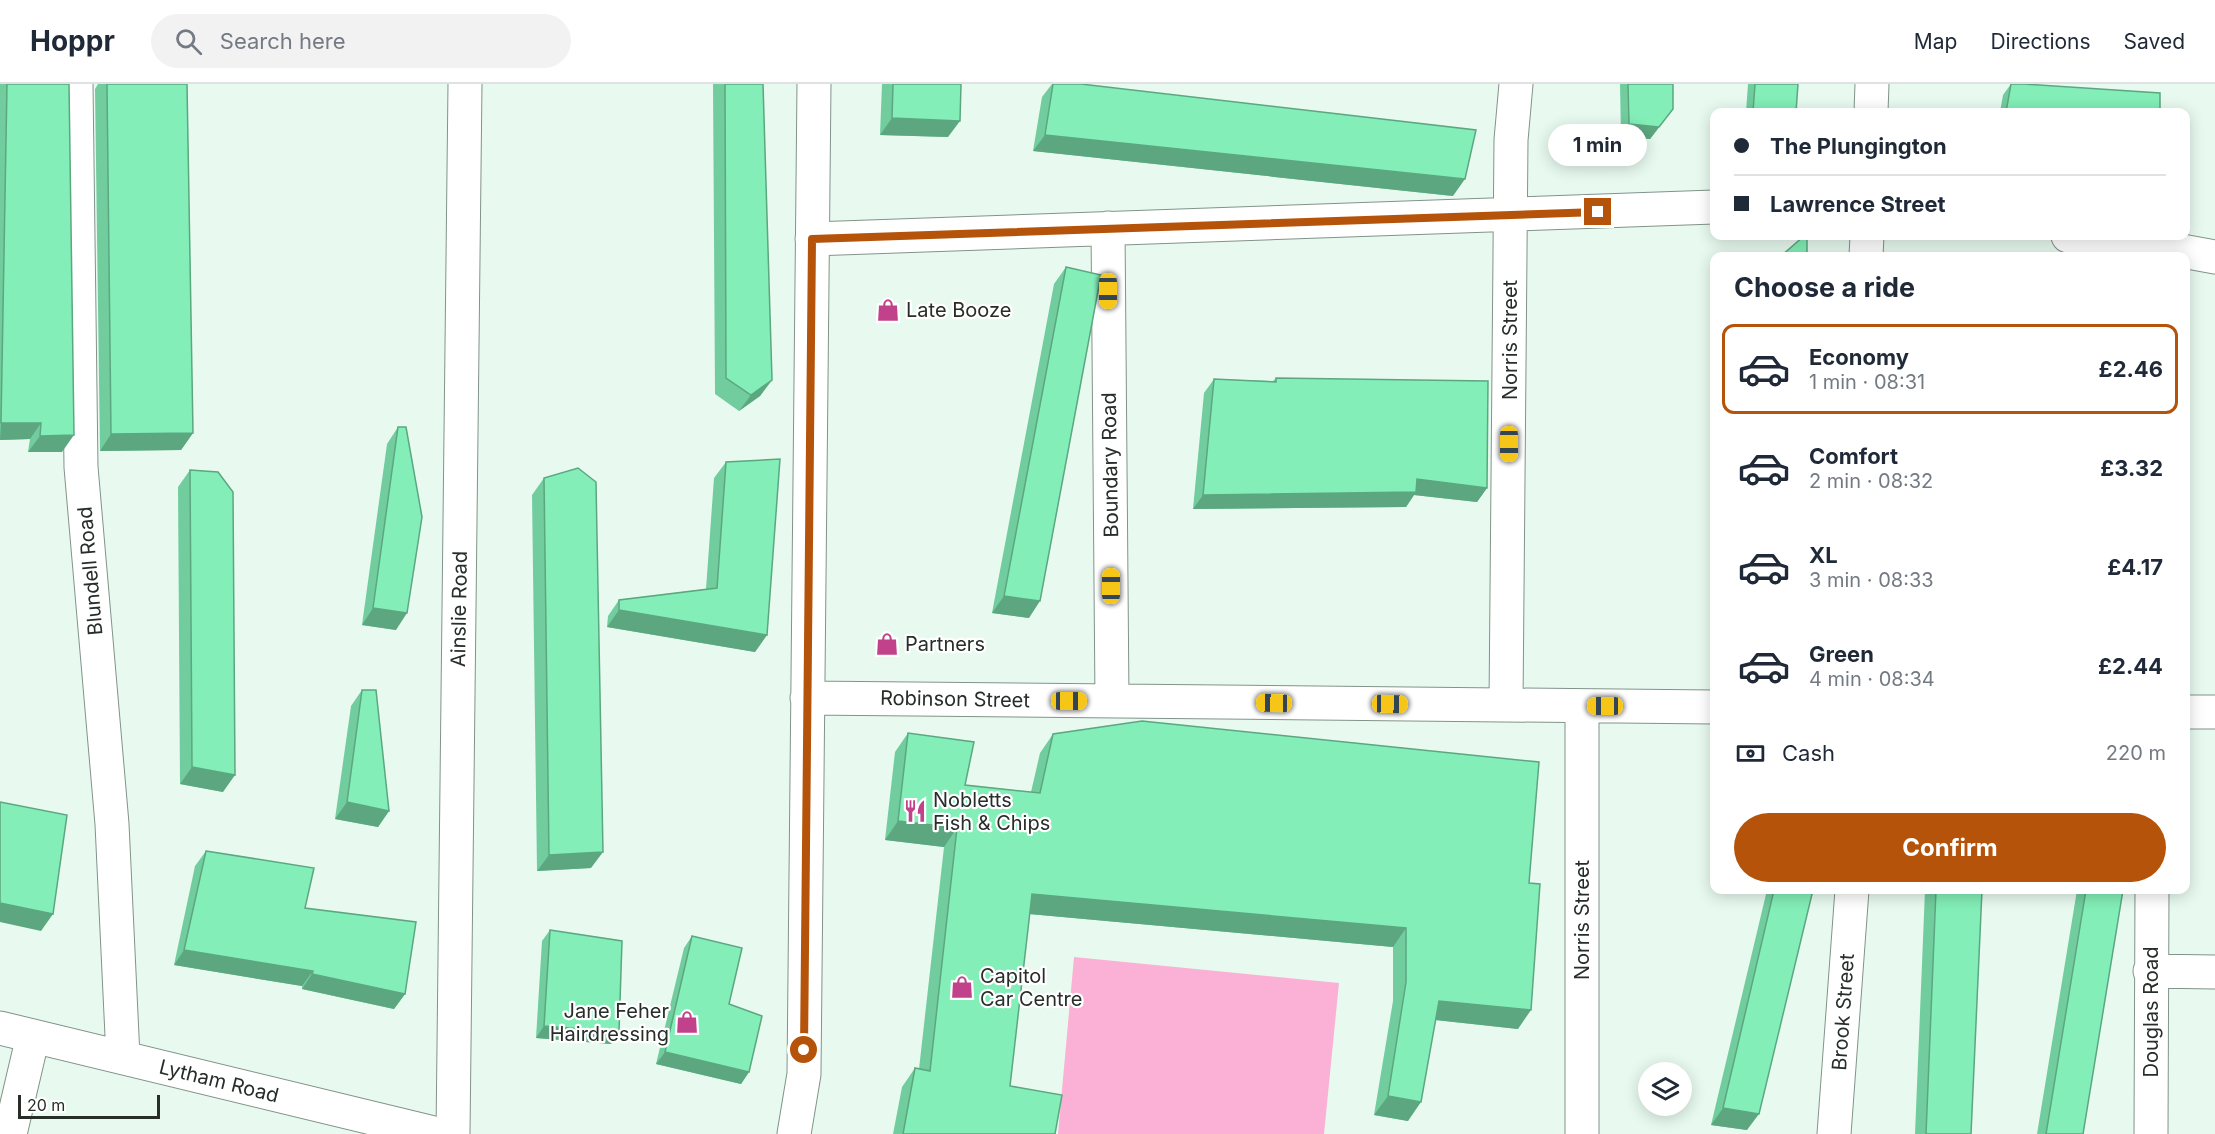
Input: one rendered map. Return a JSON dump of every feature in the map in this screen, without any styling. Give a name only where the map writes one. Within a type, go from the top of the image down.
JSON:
[{"type":"street","name":"Blundell Road","points":[[76,84],[81,467],[112,824],[123,1057]]},
{"type":"street","name":"Ainslie Road","points":[[453,1134],[465,84]]},
{"type":"street","points":[[794,1134],[804,1074],[814,84]]},
{"type":"street","name":"Norris Street","points":[[1506,705],[1511,140],[1516,84]]},
{"type":"street","points":[[1871,108],[1872,84]]},
{"type":"street","points":[[812,239],[1710,207]]},
{"type":"street","name":"Boundary Road","points":[[1108,228],[1112,701]]},
{"type":"street","points":[[2111,240],[2188,252]]},
{"type":"street","points":[[2190,252],[2215,257]]},
{"type":"street","name":"Robinson Street","points":[[807,698],[1710,707]]},
{"type":"street","name":"Norris Street","points":[[1582,706],[1582,1134]]},
{"type":"street","points":[[2190,712],[2215,712]]},
{"type":"street","name":"Brook Street","points":[[1834,1134],[1852,894]]},
{"type":"street","name":"Douglas Road","points":[[2151,1134],[2152,894]]},
{"type":"street","points":[[2151,971],[2215,972]]},
{"type":"street","name":"Lytham Road","points":[[0,1028],[438,1134]]},
{"type":"street","points":[[10,1134],[33,1036]]},
{"type":"shaded area","points":[[1074,957],[1339,983],[1324,1134],[1058,1134]]},
{"type":"building","points":[[7,84],[69,84],[74,435],[40,436],[41,423],[1,423]]},
{"type":"building","points":[[107,84],[187,84],[193,433],[111,434]]},
{"type":"building","points":[[725,84],[763,84],[772,380],[751,395],[726,378]]},
{"type":"building","points":[[893,84],[961,84],[960,121],[892,118]]},
{"type":"building","points":[[1053,84],[1081,84],[1476,130],[1465,179],[1045,135]]},
{"type":"building","points":[[1628,84],[1673,84],[1673,109],[1659,127],[1629,124]]},
{"type":"building","points":[[1755,84],[1798,84],[1796,108],[1753,108]]},
{"type":"building","points":[[2011,84],[2160,93],[2160,108],[2007,108]]},
{"type":"building","points":[[1799,240],[1807,240],[1807,252],[1786,252]]},
{"type":"building","points":[[1066,267],[1101,275],[1040,601],[1004,596]]},
{"type":"building","points":[[1276,378],[1488,381],[1487,488],[1417,479],[1416,492],[1203,495],[1214,379],[1276,382]]},
{"type":"building","points":[[398,427],[406,427],[422,517],[407,613],[373,608]]},
{"type":"building","points":[[780,459],[767,635],[619,610],[619,600],[717,588],[726,462]]},
{"type":"building","points":[[578,468],[596,482],[603,852],[549,855],[544,478]]},
{"type":"building","points":[[190,470],[218,472],[233,492],[235,775],[192,767]]},
{"type":"building","points":[[362,690],[376,690],[389,811],[347,802]]},
{"type":"building","points":[[1142,721],[1539,762],[1529,883],[1540,884],[1531,1010],[1439,1001],[1421,1102],[1388,1096],[1406,982],[1406,928],[1032,894],[1010,1086],[1062,1095],[1055,1134],[903,1134],[915,1068],[930,1071],[957,828],[898,821],[908,733],[974,742],[965,785],[1040,793],[1053,734]]},
{"type":"building","points":[[0,802],[67,815],[53,914],[0,903]]},
{"type":"building","points":[[206,851],[314,868],[305,908],[416,922],[405,994],[312,974],[313,971],[184,950]]},
{"type":"building","points":[[1773,894],[1812,894],[1759,1114],[1723,1108]]},
{"type":"building","points":[[1936,894],[1982,894],[1971,1134],[1926,1134]]},
{"type":"building","points":[[2085,894],[2122,894],[2083,1134],[2046,1134]]},
{"type":"building","points":[[550,930],[622,941],[619,1032],[544,1026]]},
{"type":"building","name":"Jane Feher Hairdressing","points":[[692,936],[742,948],[729,1004],[762,1016],[749,1072],[665,1052]]},
{"type":"place","name":"Late Booze","points":[[888,310]]},
{"type":"place","name":"Partners","points":[[887,644]]},
{"type":"place","name":"Nobletts Fish & Chips","points":[[915,811]]},
{"type":"place","name":"Capitol Car Centre","points":[[962,987]]},
{"type":"place","name":"Jane Feher Hairdressing","points":[[687,1022]]},
{"type":"route","points":[[804,1050],[812,239],[1598,212]]}]
